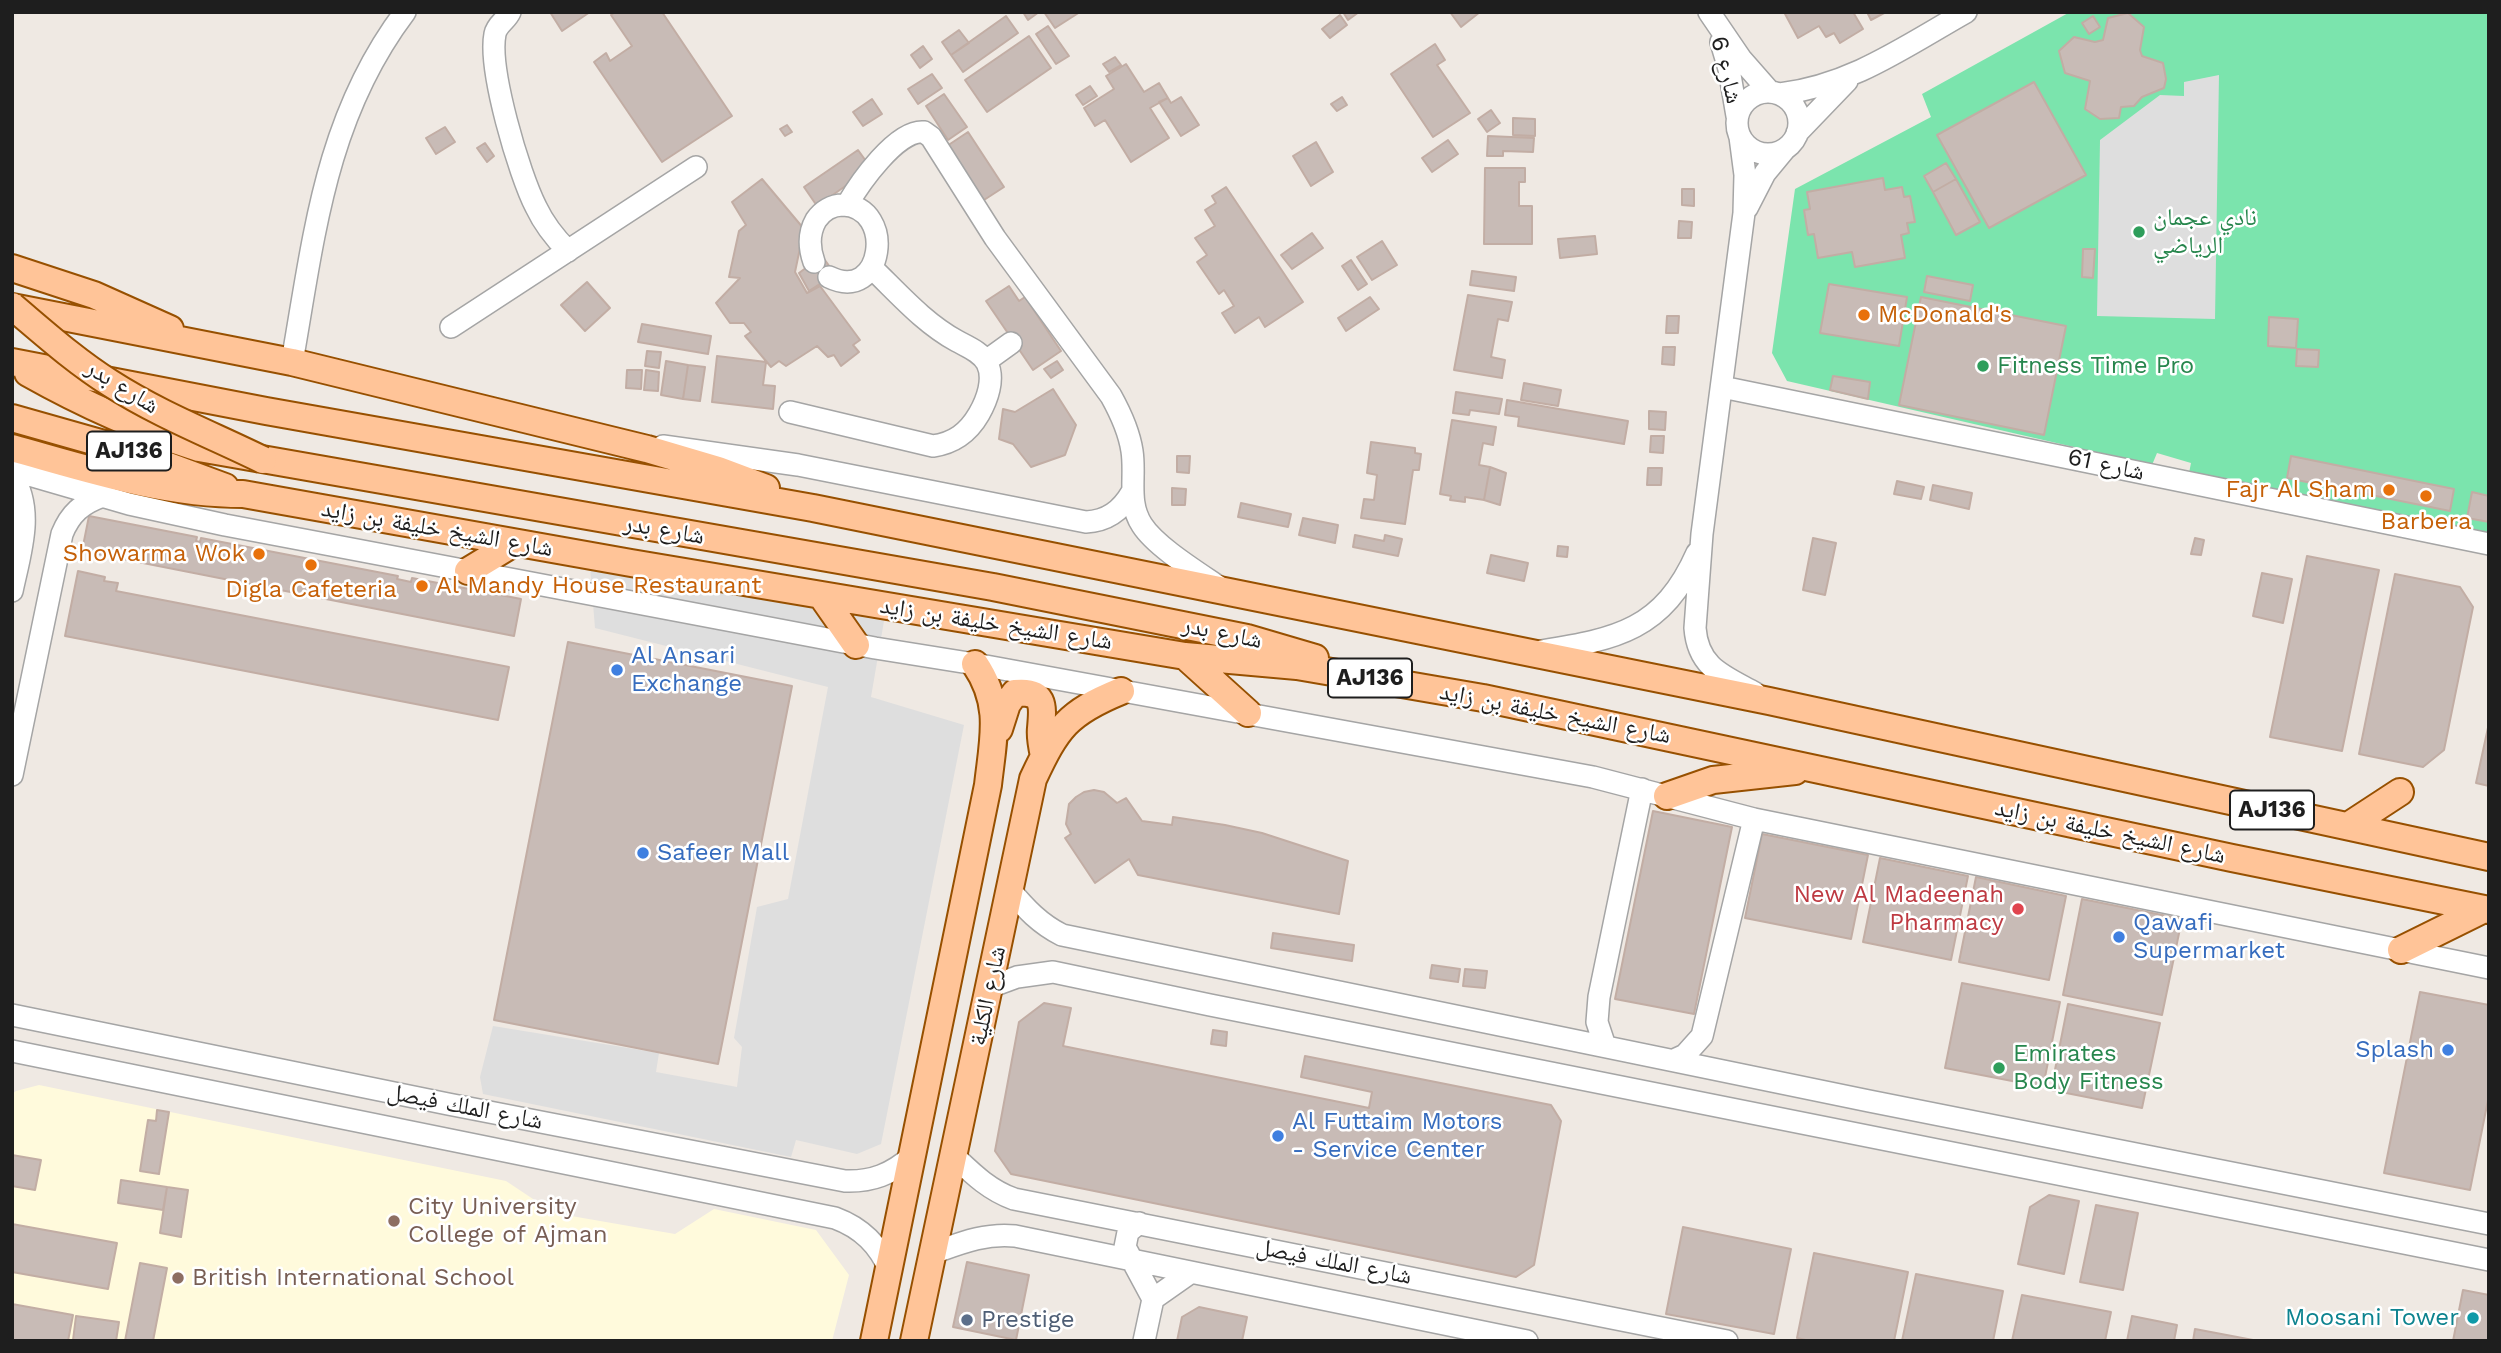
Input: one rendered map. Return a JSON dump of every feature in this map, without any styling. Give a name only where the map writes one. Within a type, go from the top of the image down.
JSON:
[{"type":"main road","points":[[12,268],[120,305],[193,343]]},
{"type":"main road","points":[[12,307],[292,362],[647,449],[718,470],[813,508]]},
{"type":"main road","name":"شارع بدر","points":[[12,307],[107,382],[183,423],[264,460],[980,584],[1121,611],[1274,644],[1351,675]]},
{"type":"main road","points":[[12,362],[72,397],[137,428],[199,448],[264,460]]},
{"type":"main road","name":"AJ136","points":[[12,362],[266,411],[813,508],[1769,701],[2489,857]]},
{"type":"main road","name":"شارع الشيخ خليفة بن زايد","points":[[12,418],[125,450],[243,494],[514,543],[1185,656],[1297,666],[1483,698],[1819,768],[2218,856],[2486,909]]},
{"type":"main road","name":"شارع الشيخ خليفة بن زايد","points":[[12,448],[147,484],[206,494],[243,494]]},
{"type":"main road","points":[[468,571],[514,543]]},
{"type":"main road","points":[[821,595],[856,645]]},
{"type":"main road","points":[[1185,656],[1248,713]]},
{"type":"main road","name":"شارع الكلية","points":[[874,1341],[981,824],[994,709],[992,695],[975,664]]},
{"type":"main road","name":"شارع الكلية","points":[[914,1341],[1033,779],[1062,725],[1091,703],[1121,691]]},
{"type":"main road","points":[[992,743],[1011,698],[1015,694],[1027,693],[1039,698],[1044,708],[1041,731],[1044,756]]},
{"type":"main road","points":[[1667,796],[1713,780],[1819,768]]},
{"type":"main road","points":[[2348,827],[2400,792]]},
{"type":"main road","points":[[2402,950],[2486,909]]},
{"type":"street","points":[[292,362],[317,222],[333,152],[360,86],[377,54],[405,12]]},
{"type":"street","points":[[510,12],[497,28],[495,36],[494,58],[501,102],[534,205],[551,232],[568,251]]},
{"type":"street","points":[[1784,150],[1764,154],[1746,145],[1739,126],[1741,106],[1749,98],[1759,93],[1817,88],[1853,76],[1966,12]]},
{"type":"street","name":"شارع 6","points":[[1712,18],[1741,59],[1775,93]]},
{"type":"street","name":"شارع 6","points":[[1712,18],[1729,69],[1739,126],[1745,175],[1744,213]]},
{"type":"street","points":[[1769,701],[1712,668],[1699,650],[1695,628],[1702,534],[1744,213],[1757,186],[1797,133],[1853,76]]},
{"type":"street","points":[[1775,93],[1794,106],[1798,115],[1797,133]]},
{"type":"street","points":[[847,205],[878,162],[910,133],[924,132],[931,137],[995,238],[1116,405],[1133,452],[1132,492],[1137,516],[1150,536],[1224,591]]},
{"type":"street","points":[[451,327],[696,167]]},
{"type":"street","points":[[814,262],[810,239],[818,217],[831,207],[847,205],[864,214],[875,230],[878,249],[872,268],[862,277],[849,281],[829,277]]},
{"type":"street","points":[[790,412],[923,445],[943,445],[961,437],[983,408],[990,380],[986,361],[924,318],[872,268]]},
{"type":"street","points":[[986,361],[1011,343]]},
{"type":"street","name":"شارع 61","points":[[1722,387],[2489,544]]},
{"type":"street","points":[[611,440],[683,447],[788,463],[1086,522],[1095,522],[1113,514],[1121,508],[1132,492]]},
{"type":"street","points":[[12,472],[213,523],[856,645],[975,664],[1593,777],[1754,819],[2489,968]]},
{"type":"street","points":[[12,472],[21,493],[25,521],[12,592]]},
{"type":"street","points":[[12,775],[66,523],[82,506],[103,496]]},
{"type":"street","points":[[1526,654],[1604,640],[1646,620],[1681,584],[1697,552],[1702,534]]},
{"type":"street","points":[[17,570],[28,560],[42,561],[52,571],[53,578]]},
{"type":"street","points":[[1605,1046],[1597,1022],[1599,997],[1642,789]]},
{"type":"street","points":[[1674,1060],[1685,1055],[1702,1035],[1754,819]]},
{"type":"street","points":[[1010,890],[1029,913],[1062,936],[2489,1224]]},
{"type":"street","points":[[1210,1005],[1200,992],[1200,985],[1208,971],[1214,967]]},
{"type":"street","points":[[990,987],[1017,977],[1053,972],[2489,1260]]},
{"type":"street","name":"شارع الملك فيصل","points":[[12,1015],[834,1179],[856,1181],[883,1176],[899,1168],[912,1156]]},
{"type":"street","name":"شارع الملك فيصل","points":[[17,1055],[835,1218],[847,1222],[868,1237],[877,1247],[890,1271]]},
{"type":"street","name":"شارع الملك فيصل","points":[[954,1156],[999,1194],[1032,1203],[1727,1341]]},
{"type":"street","points":[[728,1196],[742,1180],[740,1165],[736,1159]]},
{"type":"street","points":[[2208,1204],[2215,1201],[2223,1189],[2223,1182],[2215,1170]]},
{"type":"street","points":[[1139,1223],[1128,1232],[1125,1239],[1127,1254],[1153,1300],[1144,1341]]},
{"type":"street","name":"شارع الملك فيصل","points":[[933,1253],[980,1237],[999,1234],[1527,1341]]},
{"type":"street","points":[[1153,1300],[1190,1273]]},
{"type":"shaded area","points":[[2219,75],[2215,319],[2097,316],[2100,140],[2160,95],[2184,96],[2184,82]]},
{"type":"shaded area","points":[[590,567],[884,621],[871,697],[964,725],[881,1144],[857,1154],[796,1140],[791,1157],[483,1094],[480,1077],[493,1026],[659,1053],[656,1072],[737,1087],[742,1047],[734,1038],[757,907],[788,899],[828,687],[595,628]]},
{"type":"shaded area","name":"City University College of Ajman","points":[[39,1085],[506,1181],[554,1213],[675,1234],[714,1209],[816,1230],[849,1275],[832,1341],[12,1341],[12,1094]]},
{"type":"green space","name":"نادي عجمان الرياضي","points":[[2070,12],[2489,12],[2489,533],[2189,473],[2191,463],[2157,453],[2152,465],[1787,381],[1772,353],[1795,189],[1931,117],[1922,94]]},
{"type":"building","points":[[550,12],[590,12],[562,31]]},
{"type":"building","points":[[615,12],[662,12],[732,116],[662,162],[594,62],[606,53],[610,61],[632,46],[611,15]]},
{"type":"building","points":[[1023,12],[1039,12],[1028,20]]},
{"type":"building","points":[[1044,12],[1080,12],[1055,28]]},
{"type":"building","points":[[1343,12],[1359,12],[1348,20]]},
{"type":"building","points":[[1450,12],[1480,12],[1461,27]]},
{"type":"building","points":[[1784,12],[1853,12],[1863,29],[1840,43],[1834,33],[1826,37],[1819,26],[1798,38]]},
{"type":"building","points":[[1867,12],[1886,12],[1871,20]]},
{"type":"building","points":[[2128,13],[2144,27],[2140,50],[2142,56],[2163,63],[2166,79],[2164,88],[2142,97],[2134,106],[2121,107],[2119,118],[2100,119],[2085,109],[2090,81],[2065,73],[2059,51],[2074,37],[2095,42],[2103,40],[2108,18]]},
{"type":"building","points":[[1340,15],[1347,25],[1330,38],[1322,29]]},
{"type":"building","points":[[1006,16],[1018,33],[963,72],[951,55]]},
{"type":"building","points":[[2093,16],[2100,27],[2089,34],[2082,23]]},
{"type":"building","points":[[1048,26],[1069,56],[1056,64],[1036,34]]},
{"type":"building","points":[[959,30],[969,43],[951,55],[942,42]]},
{"type":"building","points":[[1029,36],[1051,68],[987,112],[965,80]]},
{"type":"building","points":[[1435,44],[1445,60],[1437,65],[1470,113],[1433,137],[1391,74]]},
{"type":"building","points":[[923,46],[932,59],[920,68],[911,55]]},
{"type":"building","points":[[1115,57],[1121,65],[1109,72],[1103,64]]},
{"type":"building","points":[[1126,64],[1144,92],[1159,83],[1168,98],[1150,108],[1169,138],[1131,162],[1105,120],[1095,126],[1084,108],[1114,89],[1106,76]]},
{"type":"building","points":[[932,74],[942,88],[918,104],[908,89]]},
{"type":"building","points":[[2034,82],[2086,175],[1989,228],[1937,135]]},
{"type":"building","points":[[1090,86],[1097,96],[1083,105],[1076,95]]},
{"type":"building","points":[[944,94],[967,127],[948,140],[926,106]]},
{"type":"building","points":[[1181,97],[1199,125],[1181,136],[1159,102],[1168,98],[1171,103]]},
{"type":"building","points":[[1342,97],[1347,105],[1337,111],[1331,104]]},
{"type":"building","points":[[872,99],[882,114],[863,126],[853,112]]},
{"type":"building","points":[[1491,110],[1500,123],[1487,132],[1478,119]]},
{"type":"building","points":[[1513,118],[1535,119],[1535,136],[1513,135]]},
{"type":"building","points":[[787,125],[792,132],[785,136],[780,129]]},
{"type":"building","points":[[445,127],[455,142],[436,154],[426,138]]},
{"type":"building","points":[[968,132],[1004,187],[984,200],[947,146]]},
{"type":"building","points":[[1488,136],[1534,138],[1533,152],[1503,151],[1503,156],[1487,156]]},
{"type":"building","points":[[1448,140],[1458,154],[1432,172],[1422,158]]},
{"type":"building","points":[[1316,142],[1333,172],[1311,186],[1293,156]]},
{"type":"building","points":[[485,143],[494,156],[487,162],[477,148]]},
{"type":"building","points":[[858,150],[871,168],[817,206],[804,187]]},
{"type":"building","points":[[1946,163],[1956,179],[1933,192],[1924,176]]},
{"type":"building","points":[[1485,168],[1525,168],[1525,182],[1519,182],[1519,206],[1532,206],[1532,244],[1484,244]]},
{"type":"building","points":[[1883,178],[1885,190],[1902,187],[1904,197],[1910,196],[1915,222],[1907,223],[1909,233],[1901,235],[1905,258],[1855,267],[1852,252],[1818,258],[1814,234],[1808,235],[1804,210],[1810,209],[1807,192]]},
{"type":"building","points":[[762,179],[804,229],[795,272],[807,293],[820,286],[860,340],[853,345],[859,352],[841,366],[834,355],[828,357],[817,346],[786,366],[779,361],[771,367],[745,336],[751,332],[744,323],[730,323],[716,303],[740,278],[729,277],[739,231],[746,225],[732,202]]},
{"type":"building","points":[[1956,179],[1980,222],[1956,235],[1933,192]]},
{"type":"building","points":[[1226,187],[1303,302],[1265,327],[1259,317],[1235,333],[1222,313],[1234,306],[1224,290],[1219,294],[1197,262],[1207,255],[1195,238],[1215,226],[1205,210],[1216,203],[1212,196]]},
{"type":"building","points":[[1682,189],[1694,189],[1694,206],[1682,205]]},
{"type":"building","points":[[1679,221],[1692,222],[1691,238],[1678,238]]},
{"type":"building","points":[[1312,233],[1323,248],[1292,269],[1281,255]]},
{"type":"building","points":[[1595,236],[1597,254],[1560,258],[1558,239]]},
{"type":"building","points":[[1382,241],[1397,265],[1372,280],[1357,257]]},
{"type":"building","points":[[2083,249],[2095,249],[2093,278],[2082,277]]},
{"type":"building","points":[[822,256],[835,274],[809,291],[799,273]]},
{"type":"building","points":[[1351,260],[1367,284],[1358,290],[1342,266]]},
{"type":"building","points":[[1472,271],[1516,277],[1514,291],[1470,285]]},
{"type":"building","points":[[1927,276],[1973,285],[1970,301],[1924,292]]},
{"type":"building","points":[[587,282],[610,308],[585,331],[561,305]]},
{"type":"building","name":"McDonald's","points":[[1829,284],[1907,297],[1899,346],[1820,333]]},
{"type":"building","points":[[1009,286],[1019,301],[1025,297],[1061,351],[1033,370],[986,301]]},
{"type":"building","points":[[1468,295],[1512,302],[1508,321],[1498,319],[1491,357],[1505,360],[1502,378],[1454,370]]},
{"type":"building","points":[[1370,297],[1379,309],[1346,331],[1338,318]]},
{"type":"building","name":"Fitness Time Pro","points":[[1921,297],[2066,326],[2044,435],[1899,405]]},
{"type":"building","points":[[1667,316],[1679,316],[1678,333],[1666,333]]},
{"type":"building","points":[[2269,317],[2298,319],[2296,348],[2268,346]]},
{"type":"building","points":[[642,324],[711,336],[708,354],[638,342]]},
{"type":"building","points":[[1663,347],[1675,347],[1674,365],[1662,364]]},
{"type":"building","points":[[2297,349],[2319,350],[2318,367],[2296,366]]},
{"type":"building","points":[[647,351],[661,352],[659,368],[645,366]]},
{"type":"building","points":[[717,356],[766,362],[763,385],[775,386],[773,409],[712,402]]},
{"type":"building","points":[[666,361],[688,365],[683,399],[661,395]]},
{"type":"building","points":[[1057,361],[1063,370],[1051,378],[1044,369]]},
{"type":"building","points":[[688,365],[705,367],[700,401],[683,399]]},
{"type":"building","points":[[627,370],[642,370],[641,389],[626,388]]},
{"type":"building","points":[[646,370],[659,372],[658,391],[644,390]]},
{"type":"building","points":[[1833,376],[1870,382],[1868,399],[1830,390]]},
{"type":"building","points":[[1524,383],[1561,390],[1558,406],[1521,400]]},
{"type":"building","points":[[1053,389],[1076,425],[1065,455],[1031,467],[1013,444],[999,439],[1003,409],[1015,412]]},
{"type":"building","points":[[1456,392],[1502,399],[1499,414],[1470,410],[1469,415],[1453,413]]},
{"type":"building","points":[[1507,400],[1628,421],[1624,444],[1518,426],[1519,417],[1505,415]]},
{"type":"building","points":[[1649,411],[1666,412],[1665,430],[1649,429]]},
{"type":"building","points":[[1452,420],[1496,427],[1493,445],[1483,443],[1479,465],[1490,467],[1484,500],[1465,497],[1465,502],[1450,500],[1451,496],[1440,494]]},
{"type":"building","points":[[1651,436],[1664,436],[1663,453],[1650,452]]},
{"type":"building","points":[[1371,442],[1415,448],[1415,453],[1421,454],[1419,470],[1413,470],[1405,524],[1361,518],[1364,499],[1374,500],[1377,475],[1367,473]]},
{"type":"building","points":[[1177,456],[1190,456],[1189,473],[1177,472]]},
{"type":"building","points":[[2291,456],[2454,489],[2450,511],[2287,478]]},
{"type":"building","points":[[1490,467],[1506,473],[1500,505],[1484,500]]},
{"type":"building","points":[[1648,468],[1662,468],[1661,485],[1647,485]]},
{"type":"building","points":[[1897,481],[1924,487],[1921,499],[1894,494]]},
{"type":"building","points":[[1933,485],[1972,493],[1969,509],[1930,500]]},
{"type":"building","points":[[1172,488],[1186,489],[1185,505],[1172,505]]},
{"type":"building","points":[[2472,492],[2489,496],[2489,522],[2467,518]]},
{"type":"building","points":[[1241,503],[1291,514],[1288,527],[1238,517]]},
{"type":"building","points":[[89,516],[197,537],[196,541],[200,542],[201,538],[398,576],[397,579],[411,582],[412,578],[521,599],[514,636],[82,551]]},
{"type":"building","points":[[1303,518],[1338,525],[1335,543],[1299,535]]},
{"type":"building","points":[[1355,535],[1384,541],[1385,535],[1402,539],[1398,556],[1353,547]]},
{"type":"building","points":[[1813,538],[1836,543],[1825,595],[1803,590]]},
{"type":"building","points":[[2195,538],[2204,540],[2201,555],[2191,554]]},
{"type":"building","points":[[1558,546],[1568,547],[1567,557],[1557,556]]},
{"type":"building","points":[[1491,555],[1528,563],[1524,581],[1487,573]]},
{"type":"building","points":[[2307,556],[2379,570],[2342,751],[2270,737]]},
{"type":"building","points":[[78,571],[105,577],[104,581],[118,583],[116,591],[509,667],[498,720],[65,636]]},
{"type":"building","points":[[2262,573],[2292,579],[2283,623],[2253,616]]},
{"type":"building","points":[[2395,574],[2460,587],[2473,607],[2444,750],[2423,767],[2359,754]]},
{"type":"building","name":"Safeer Mall","points":[[568,642],[792,686],[718,1064],[494,1020]]},
{"type":"building","points":[[2489,723],[2489,786],[2476,783]]},
{"type":"building","points":[[1084,792],[1104,792],[1117,803],[1126,798],[1142,821],[1172,825],[1173,817],[1225,825],[1262,833],[1348,861],[1339,914],[1138,875],[1129,859],[1095,883],[1065,838],[1071,834],[1066,824],[1069,804]]},
{"type":"building","points":[[1653,811],[1732,827],[1694,1014],[1615,999]]},
{"type":"building","points":[[1762,834],[1868,855],[1851,939],[1745,918]]},
{"type":"building","points":[[1880,858],[1968,876],[1951,960],[1863,942]]},
{"type":"building","points":[[1976,877],[2066,896],[2049,980],[1959,962]]},
{"type":"building","points":[[2082,899],[2182,919],[2162,1015],[2063,995]]},
{"type":"building","points":[[1273,933],[1354,945],[1352,961],[1271,948]]},
{"type":"building","points":[[1432,965],[1460,969],[1458,982],[1430,978]]},
{"type":"building","points":[[1465,969],[1487,971],[1485,988],[1463,986]]},
{"type":"building","points":[[1962,983],[2060,1002],[2043,1087],[1945,1068]]},
{"type":"building","name":"Splash","points":[[2420,992],[2489,1005],[2489,1095],[2470,1190],[2384,1173]]},
{"type":"building","name":"Al Futtaim Motors - Service Center","points":[[1044,1003],[1071,1008],[1063,1046],[1369,1108],[1372,1092],[1301,1077],[1305,1056],[1551,1105],[1561,1121],[1534,1265],[1516,1277],[1011,1174],[995,1151],[1019,1022]]},
{"type":"building","points":[[2068,1004],[2160,1023],[2142,1108],[2051,1090]]},
{"type":"building","points":[[1213,1030],[1227,1032],[1226,1046],[1211,1044]]},
{"type":"building","points":[[157,1110],[169,1112],[159,1174],[140,1171],[148,1120],[156,1121]]},
{"type":"building","points":[[12,1155],[41,1160],[35,1190],[12,1186]]},
{"type":"building","points":[[121,1180],[167,1187],[163,1210],[118,1203]]},
{"type":"building","points":[[167,1187],[188,1190],[181,1237],[160,1233]]},
{"type":"building","points":[[2049,1195],[2079,1201],[2064,1274],[2018,1264],[2030,1207]]},
{"type":"building","points":[[2096,1205],[2138,1213],[2123,1290],[2080,1282]]},
{"type":"building","points":[[12,1224],[117,1243],[108,1289],[12,1272]]},
{"type":"building","points":[[1683,1227],[1791,1249],[1774,1334],[1666,1314]]},
{"type":"building","points":[[1814,1253],[1908,1272],[1894,1341],[1810,1341],[1797,1338]]},
{"type":"building","points":[[967,1262],[1029,1275],[1016,1340],[953,1327]]},
{"type":"building","points":[[140,1263],[167,1268],[153,1341],[125,1341]]},
{"type":"building","points":[[1916,1274],[2003,1291],[1993,1341],[1902,1341]]},
{"type":"building","name":"Moosani Tower","points":[[2463,1290],[2489,1295],[2489,1341],[2453,1341]]},
{"type":"building","points":[[2022,1295],[2111,1312],[2105,1341],[2012,1341]]},
{"type":"building","points":[[12,1304],[73,1315],[68,1341],[12,1341]]},
{"type":"building","points":[[1199,1307],[1247,1317],[1242,1341],[1177,1341],[1182,1317]]},
{"type":"building","points":[[76,1316],[119,1322],[116,1341],[73,1340]]},
{"type":"building","points":[[2132,1316],[2177,1325],[2174,1341],[2127,1341]]},
{"type":"building","points":[[2195,1329],[2253,1340],[2193,1341]]},
{"type":"place","name":"نادي عجمان الرياضي","points":[[2139,232]]},
{"type":"place","name":"McDonald's","points":[[1864,315]]},
{"type":"place","name":"Fitness Time Pro","points":[[1983,366]]},
{"type":"place","name":"Fajr Al Sham","points":[[2389,490]]},
{"type":"place","name":"Barbera","points":[[2426,496]]},
{"type":"place","name":"Showarma Wok","points":[[259,554]]},
{"type":"place","name":"Digla Cafeteria","points":[[311,565]]},
{"type":"place","name":"Al Mandy House Restaurant","points":[[422,586]]},
{"type":"place","name":"Al Ansari Exchange","points":[[617,670]]},
{"type":"place","name":"Safeer Mall","points":[[643,853]]},
{"type":"place","name":"New Al Madeenah Pharmacy","points":[[2018,909]]},
{"type":"place","name":"Qawafi Supermarket","points":[[2119,937]]},
{"type":"place","name":"Splash","points":[[2448,1050]]},
{"type":"place","name":"Emirates Body Fitness","points":[[1999,1068]]},
{"type":"place","name":"Al Futtaim Motors - Service Center","points":[[1278,1136]]},
{"type":"place","name":"City University College of Ajman","points":[[394,1221]]},
{"type":"place","name":"British International School","points":[[178,1278]]},
{"type":"place","name":"Moosani Tower","points":[[2473,1318]]},
{"type":"place","name":"Prestige","points":[[967,1320]]}]
